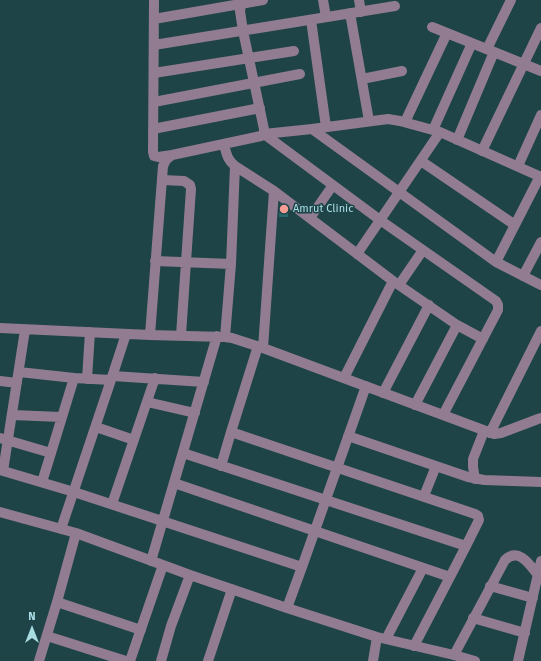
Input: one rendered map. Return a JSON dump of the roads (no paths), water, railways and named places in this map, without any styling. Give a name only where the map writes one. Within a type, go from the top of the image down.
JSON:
[{"type":"street","points":[[154,0],[154,156],[158,157],[172,155],[224,145],[264,134],[388,119],[406,122],[437,131],[540,176],[496,262]]},
{"type":"street","points":[[154,19],[241,2],[263,0]]},
{"type":"street","points":[[323,0],[326,17]]},
{"type":"street","points":[[359,0],[361,12]]},
{"type":"street","points":[[457,140],[510,0]]},
{"type":"street","points":[[241,2],[240,11],[243,31],[260,108],[264,134]]},
{"type":"street","points":[[154,45],[395,6]]},
{"type":"street","points":[[350,13],[369,121]]},
{"type":"street","points":[[311,20],[326,127]]},
{"type":"street","points":[[432,27],[541,71]]},
{"type":"street","points":[[482,151],[541,28]]},
{"type":"street","points":[[406,122],[447,33]]},
{"type":"street","points":[[357,254],[398,192],[421,161],[437,131],[472,43]]},
{"type":"street","points":[[154,73],[294,51]]},
{"type":"street","points":[[362,80],[402,70]]},
{"type":"street","points":[[154,102],[300,74]]},
{"type":"street","points":[[153,129],[260,108]]},
{"type":"street","points":[[518,166],[541,115]]},
{"type":"street","points":[[312,129],[496,262],[541,285]]},
{"type":"street","points":[[264,134],[380,220],[496,301],[498,310],[443,415]]},
{"type":"street","points":[[224,145],[230,162],[235,166],[274,191],[396,283],[457,325],[483,339]]},
{"type":"street","points":[[150,335],[162,180],[166,160],[172,155]]},
{"type":"street","points":[[421,161],[515,226]]},
{"type":"street","points":[[151,561],[204,382],[221,336],[231,264],[235,166]]},
{"type":"street","points":[[162,180],[184,181],[190,185],[191,189],[181,335]]},
{"type":"street","points":[[310,218],[334,185]]},
{"type":"street","points":[[221,466],[260,347],[274,191]]},
{"type":"street","points":[[524,276],[541,242]]},
{"type":"street","points":[[344,378],[396,283],[423,250]]},
{"type":"street","points":[[155,261],[231,264]]},
{"type":"street","points":[[383,393],[429,305]]},
{"type":"street","points":[[415,405],[457,325]]},
{"type":"street","points":[[0,328],[150,335],[221,336],[260,347],[494,434],[501,433],[540,416]]},
{"type":"street","points":[[25,330],[12,415],[4,440],[2,470],[163,520],[302,567]]},
{"type":"street","points":[[475,479],[473,459],[541,331]]},
{"type":"street","points":[[87,379],[90,332]]},
{"type":"street","points":[[61,529],[126,334]]},
{"type":"street","points":[[19,372],[87,379],[155,378],[204,382]]},
{"type":"street","points":[[42,482],[74,378]]},
{"type":"street","points":[[112,504],[155,378]]},
{"type":"street","points":[[0,381],[17,383]]},
{"type":"street","points":[[287,608],[366,386]]},
{"type":"street","points":[[147,402],[195,413]]},
{"type":"street","points":[[12,415],[62,418]]},
{"type":"street","points":[[96,427],[134,440]]},
{"type":"street","points":[[232,432],[424,496],[478,516],[479,520],[414,646]]},
{"type":"street","points":[[348,436],[475,479],[541,482]]},
{"type":"street","points":[[4,440],[51,453]]},
{"type":"street","points":[[183,453],[466,546]]},
{"type":"street","points":[[424,496],[436,466]]},
{"type":"street","points":[[174,483],[450,577]]},
{"type":"street","points":[[0,512],[76,533],[190,575],[381,638],[476,661]]},
{"type":"street","points":[[39,661],[76,533]]},
{"type":"street","points":[[454,655],[490,586],[505,560],[509,556],[520,556],[526,560],[538,575]]},
{"type":"street","points":[[518,661],[536,592],[541,561]]},
{"type":"street","points":[[130,661],[163,565]]},
{"type":"street","points":[[380,661],[374,656],[381,638],[423,568]]},
{"type":"street","points":[[161,661],[171,626],[190,575]]},
{"type":"street","points":[[490,586],[536,592]]},
{"type":"street","points":[[208,661],[232,589]]},
{"type":"street","points":[[57,602],[141,630]]},
{"type":"street","points":[[473,618],[525,633]]},
{"type":"street","points":[[47,636],[126,661]]},
{"type":"place","name":"Amrut Clinic","points":[[284,209]]}]
